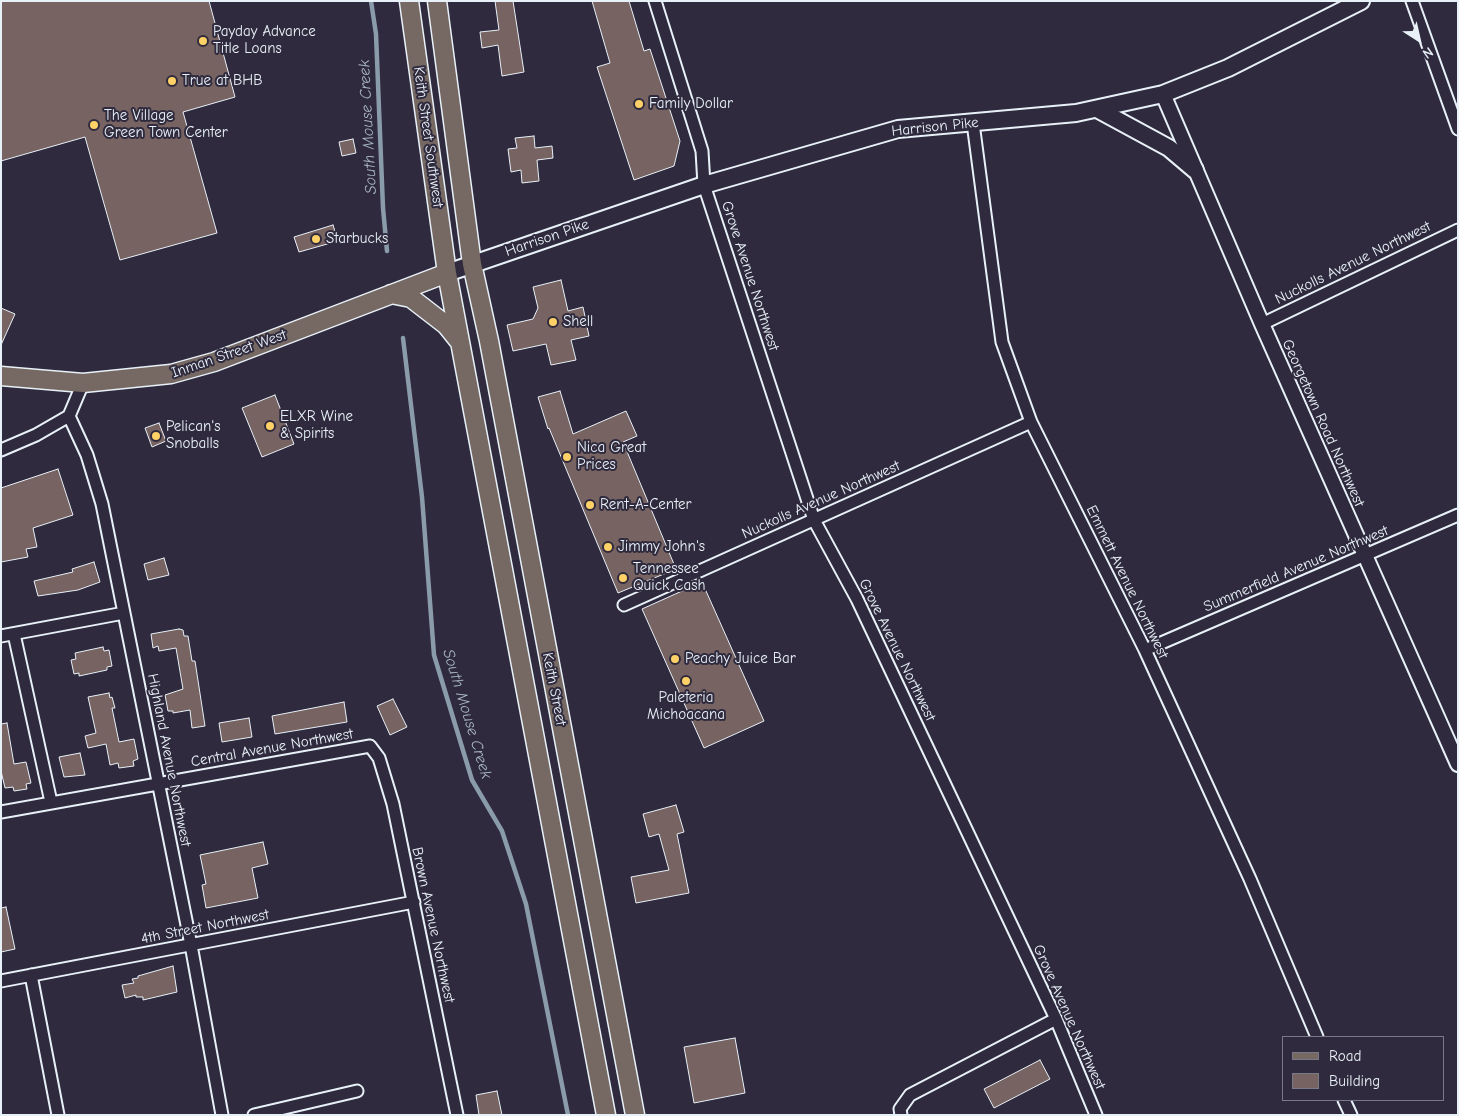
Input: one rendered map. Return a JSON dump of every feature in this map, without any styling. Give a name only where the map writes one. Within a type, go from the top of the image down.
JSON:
[{"type":"main road","name":"Keith Street Southwest","points":[[409,1],[447,273]]},
{"type":"main road","name":"Keith Street Southwest","points":[[437,1],[472,264]]},
{"type":"main road","name":"Harrison Pike","points":[[447,273],[704,185],[898,128],[1076,113],[1163,94],[1228,68],[1361,1]]},
{"type":"main road","points":[[1097,109],[1169,148],[1195,170]]},
{"type":"main road","name":"Keith Street","points":[[472,264],[489,342],[635,1115]]},
{"type":"main road","name":"Inman Street West","points":[[1,376],[83,383],[150,378],[206,364],[447,273]]},
{"type":"main road","name":"Keith Street","points":[[447,273],[528,690],[606,1115]]},
{"type":"main road","points":[[391,294],[411,298],[427,309],[446,325],[461,344]]},
{"type":"main road","points":[[528,690],[553,684]]},
{"type":"street","name":"Grove Avenue Northwest","points":[[655,1],[702,152],[704,185],[814,520],[857,599],[1056,1019],[1096,1115]]},
{"type":"street","points":[[1412,1],[1458,129]]},
{"type":"street","name":"Georgetown Road Northwest","points":[[1163,94],[1262,324],[1458,764]]},
{"type":"street","name":"Emmett Avenue Northwest","points":[[973,123],[1002,342],[1031,422],[1145,650],[1250,879],[1318,1036]]},
{"type":"street","name":"Nuckolls Avenue Northwest","points":[[1262,324],[1458,230]]},
{"type":"street","points":[[1,450],[36,435],[70,416],[83,383]]},
{"type":"street","name":"Highland Avenue Northwest","points":[[70,416],[87,455],[102,504],[191,945],[222,1115]]},
{"type":"street","name":"Nuckolls Avenue Northwest","points":[[624,605],[1031,422]]},
{"type":"street","name":"Summerfield Avenue Northwest","points":[[1145,650],[1458,515]]},
{"type":"street","points":[[1,636],[124,613]]},
{"type":"street","points":[[14,634],[51,802]]},
{"type":"street","name":"Central Avenue Northwest","points":[[1,812],[370,746]]},
{"type":"street","name":"Brown Avenue Northwest","points":[[370,746],[379,758],[393,804],[457,1115]]},
{"type":"street","name":"4th Street Northwest","points":[[1,980],[414,902]]},
{"type":"street","points":[[31,975],[58,1115]]},
{"type":"street","points":[[901,1115],[900,1109],[910,1095],[1056,1019]]},
{"type":"street","points":[[254,1115],[357,1092]]},
{"type":"street","points":[[1344,1101],[1351,1115]]},
{"type":"building","name":"The Village Green Town Center","points":[[1,1],[209,1],[235,97],[183,112],[217,233],[120,260],[85,137],[1,161]]},
{"type":"building","points":[[495,1],[513,1],[524,72],[502,76],[498,45],[482,48],[480,32],[499,30]]},
{"type":"building","name":"Family Dollar","points":[[592,1],[629,1],[644,51],[650,49],[680,141],[674,166],[634,180],[597,67],[610,63]]},
{"type":"building","points":[[534,136],[535,148],[552,146],[553,158],[537,160],[539,181],[522,183],[521,170],[511,172],[508,149],[517,148],[515,138]]},
{"type":"building","points":[[353,139],[356,153],[342,156],[339,142]]},
{"type":"building","name":"Starbucks","points":[[333,225],[338,241],[299,252],[294,237]]},
{"type":"building","name":"Shell","points":[[561,280],[568,311],[583,307],[589,336],[571,340],[576,360],[551,365],[546,344],[513,351],[507,325],[533,319],[538,308],[533,287]]},
{"type":"building","points":[[1,308],[15,314],[1,345]]},
{"type":"building","points":[[560,391],[573,434],[626,411],[637,436],[623,442],[676,569],[618,593],[548,429],[538,397]]},
{"type":"building","points":[[275,395],[294,444],[262,457],[242,408]]},
{"type":"building","points":[[159,423],[166,441],[152,447],[145,428]]},
{"type":"building","points":[[58,469],[73,515],[33,528],[37,547],[26,549],[28,557],[1,562],[1,488]]},
{"type":"building","points":[[164,558],[169,575],[148,580],[144,564]]},
{"type":"building","points":[[94,562],[100,582],[78,590],[38,596],[34,581],[73,572],[72,569]]},
{"type":"building","points":[[702,582],[764,721],[704,748],[642,609]]},
{"type":"building","points":[[183,630],[184,636],[188,636],[192,661],[195,661],[205,726],[192,728],[190,710],[173,713],[173,711],[168,711],[165,695],[183,689],[176,648],[159,651],[158,646],[153,648],[151,634]]},
{"type":"building","points":[[103,647],[104,651],[109,650],[112,666],[107,667],[107,670],[79,676],[79,673],[74,674],[71,660],[76,659],[75,653]]},
{"type":"building","points":[[109,693],[115,708],[112,708],[119,742],[134,739],[138,759],[133,761],[134,766],[119,768],[118,763],[110,765],[106,744],[88,748],[85,736],[96,733],[88,697]]},
{"type":"building","points":[[393,699],[407,727],[390,735],[377,706]]},
{"type":"building","points":[[344,702],[347,722],[275,734],[272,716]]},
{"type":"building","points":[[249,718],[252,737],[222,742],[219,723]]},
{"type":"building","points":[[7,723],[14,764],[26,762],[31,783],[26,784],[27,789],[14,791],[13,787],[5,788],[1,771],[1,724]]},
{"type":"building","points":[[80,753],[85,775],[64,777],[59,757]]},
{"type":"building","points":[[676,805],[684,832],[677,834],[689,893],[636,903],[631,877],[669,870],[659,834],[649,837],[643,814]]},
{"type":"building","points":[[263,842],[268,864],[252,868],[258,898],[206,908],[202,885],[206,884],[200,855]]},
{"type":"building","points":[[6,907],[15,949],[1,952],[1,908]]},
{"type":"building","points":[[173,966],[177,992],[143,1000],[143,997],[136,997],[136,995],[125,998],[122,985],[134,983],[132,979],[138,978],[138,976]]},
{"type":"building","points":[[735,1038],[745,1093],[694,1103],[684,1047]]},
{"type":"building","points":[[1040,1060],[1050,1079],[994,1108],[984,1089]]},
{"type":"building","points":[[497,1091],[502,1115],[479,1115],[476,1095]]},
{"type":"waterway","name":"South Mouse Creek","points":[[371,1],[376,34],[383,208],[387,251]]},
{"type":"waterway","name":"South Mouse Creek","points":[[403,338],[422,497],[434,655],[472,780],[502,831],[526,904],[568,1115]]},
{"type":"place","name":"Payday Advance Title Loans","points":[[203,41]]},
{"type":"place","name":"True at BHB","points":[[172,81]]},
{"type":"place","name":"Family Dollar","points":[[639,104]]},
{"type":"place","name":"The Village Green Town Center","points":[[94,125]]},
{"type":"place","name":"Starbucks","points":[[316,239]]},
{"type":"place","name":"Shell","points":[[553,322]]},
{"type":"place","name":"ELXR Wine & Spirits","points":[[270,426]]},
{"type":"place","name":"Pelican's Snoballs","points":[[156,436]]},
{"type":"place","name":"Nica Great Prices","points":[[567,457]]},
{"type":"place","name":"Rent-A-Center","points":[[590,505]]},
{"type":"place","name":"Jimmy John's","points":[[608,547]]},
{"type":"place","name":"Tennessee Quick Cash","points":[[623,578]]},
{"type":"place","name":"Peachy Juice Bar","points":[[675,659]]},
{"type":"place","name":"Paleteria Michoacana","points":[[686,681]]}]
